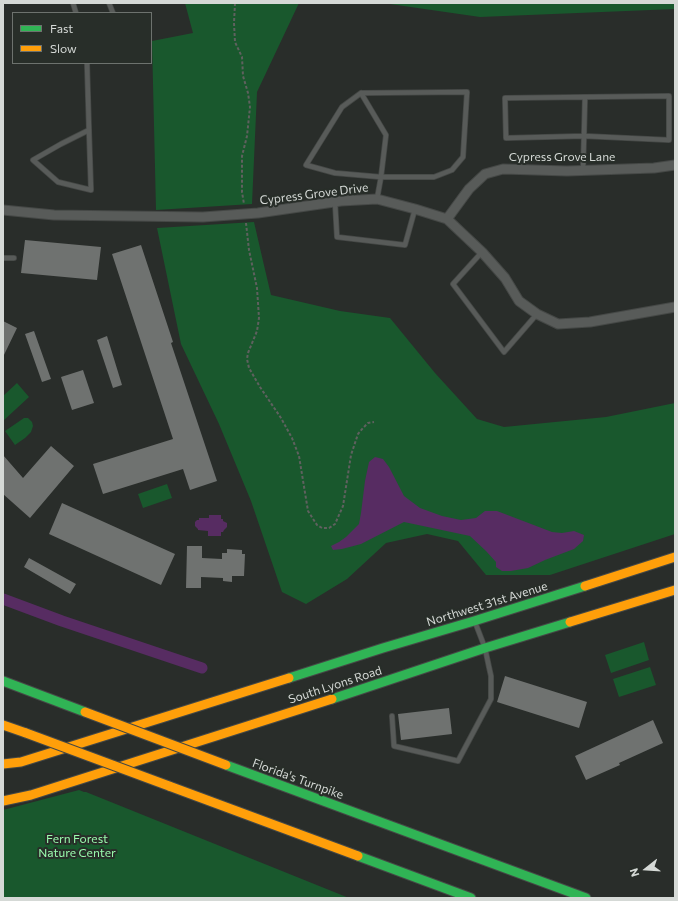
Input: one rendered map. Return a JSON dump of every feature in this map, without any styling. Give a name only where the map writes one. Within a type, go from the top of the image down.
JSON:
[{"type":"main road","name":"Northwest 31st Avenue","points":[[306,673],[675,557]]},
{"type":"main road","name":"South Lyons Road","points":[[3,801],[31,795],[61,786],[282,716],[485,648],[675,590]]},
{"type":"main road","name":"South Lyons Road","points":[[3,764],[21,762],[306,673]]},
{"type":"main road","name":"Florida's Turnpike","points":[[3,681],[586,898]]},
{"type":"main road","points":[[3,725],[471,898]]},
{"type":"street","name":"Cypress Grove Lane","points":[[447,219],[469,189],[485,174],[503,169],[584,170],[654,168],[675,165]]},
{"type":"street","name":"Cypress Grove Drive","points":[[3,210],[54,215],[203,217],[258,213],[335,202],[377,199],[447,219],[482,252],[505,278],[519,301],[537,314],[558,324],[590,322],[675,307]]},
{"type":"lane","points":[[87,64],[91,190],[58,182],[33,160],[89,130]]},
{"type":"lane","points":[[467,92],[462,157],[452,170],[434,177],[381,177],[335,173],[306,165],[342,107],[361,93],[467,92]]},
{"type":"lane","points":[[361,93],[386,135],[377,199]]},
{"type":"lane","points":[[668,96],[669,140],[584,136],[506,138],[505,98],[585,97],[668,96]]},
{"type":"lane","points":[[584,170],[585,97]]},
{"type":"lane","points":[[335,202],[337,236],[405,245],[415,209]]},
{"type":"lane","points":[[482,252],[453,284],[504,352],[537,314]]},
{"type":"lane","points":[[3,258],[14,258]]},
{"type":"lane","points":[[392,716],[394,746],[458,761],[491,698],[491,676],[485,648],[474,621]]},
{"type":"path","points":[[235,3],[234,42],[242,57],[243,76],[250,107],[247,136],[242,156],[242,192],[259,318],[257,331],[247,359],[249,368],[260,387],[282,418],[292,438],[299,456],[308,511],[317,525],[322,528],[329,528],[335,524],[343,506],[351,455],[358,434],[368,423],[374,422]]},
{"type":"green space","points":[[185,3],[299,3],[257,92],[252,204],[156,210],[152,41],[193,33]]},
{"type":"green space","points":[[383,3],[675,3],[675,9],[480,17]]},
{"type":"green space","points":[[254,222],[271,295],[340,311],[390,318],[435,373],[477,419],[504,427],[606,417],[675,403],[675,534],[550,575],[486,575],[458,541],[427,534],[386,543],[347,579],[306,604],[282,592],[251,501],[219,424],[181,344],[157,228]]},
{"type":"green space","points":[[17,383],[29,397],[3,421],[3,396]]},
{"type":"green space","points":[[24,418],[28,418],[32,422],[33,426],[31,432],[15,445],[5,431]]},
{"type":"green space","points":[[167,484],[172,498],[143,508],[138,494]]},
{"type":"green space","points":[[644,642],[649,660],[611,673],[605,655]]},
{"type":"green space","points":[[650,667],[656,685],[619,697],[613,679]]},
{"type":"green space","name":"Fern Forest Nature Center","points":[[79,790],[349,898],[3,898],[3,810]]},
{"type":"shaded area","points":[[375,457],[383,459],[389,467],[404,496],[420,508],[442,516],[461,520],[476,518],[485,511],[497,511],[552,532],[562,533],[574,531],[584,535],[583,541],[574,549],[528,568],[511,571],[502,571],[496,567],[496,562],[470,536],[404,522],[361,544],[333,550],[331,546],[346,537],[359,524],[369,462]]},
{"type":"shaded area","points":[[209,515],[221,515],[221,519],[227,523],[227,527],[223,532],[221,532],[221,536],[208,536],[208,531],[198,530],[195,526],[195,522],[199,520],[199,518],[209,518]]},
{"type":"building","points":[[25,240],[101,247],[97,280],[21,273]]},
{"type":"building","points":[[141,245],[173,342],[171,343],[217,481],[190,490],[183,469],[103,494],[93,464],[173,439],[112,254]]},
{"type":"building","points":[[3,321],[17,328],[3,357]]},
{"type":"building","points":[[34,331],[51,379],[42,382],[25,334]]},
{"type":"building","points":[[107,336],[122,385],[113,388],[97,340]]},
{"type":"building","points":[[83,370],[94,403],[72,410],[61,377]]},
{"type":"building","points":[[51,446],[74,466],[30,518],[3,494],[3,455],[23,478]]},
{"type":"building","points":[[62,503],[175,554],[161,585],[49,534]]},
{"type":"building","points":[[187,546],[202,546],[202,558],[222,559],[222,553],[227,553],[227,549],[242,550],[242,554],[245,554],[244,576],[232,576],[232,582],[223,581],[223,578],[201,577],[201,588],[186,588]]},
{"type":"building","points":[[29,558],[76,584],[70,594],[24,567]]},
{"type":"building","points":[[505,676],[587,702],[579,728],[497,702]]},
{"type":"building","points":[[449,708],[452,734],[401,740],[398,714]]},
{"type":"building","points":[[653,720],[663,743],[619,763],[620,765],[586,780],[575,756]]},
{"type":"waterway","points":[[3,599],[62,621],[202,668]]},
{"type":"traffic: fast","points":[[289,678],[585,586]]},
{"type":"traffic: fast","points":[[332,699],[485,648],[570,622]]},
{"type":"traffic: fast","points":[[3,681],[85,712]]},
{"type":"traffic: fast","points":[[226,765],[586,898]]},
{"type":"traffic: fast","points":[[358,856],[471,898]]},
{"type":"traffic: slow","points":[[585,586],[675,557]]},
{"type":"traffic: slow","points":[[570,622],[675,590]]},
{"type":"traffic: slow","points":[[3,764],[21,762],[289,678]]},
{"type":"traffic: slow","points":[[3,801],[31,795],[332,699]]},
{"type":"traffic: slow","points":[[85,712],[226,765]]},
{"type":"traffic: slow","points":[[3,725],[26,733]]},
{"type":"traffic: slow","points":[[26,733],[169,786]]},
{"type":"traffic: slow","points":[[169,786],[358,856]]}]
